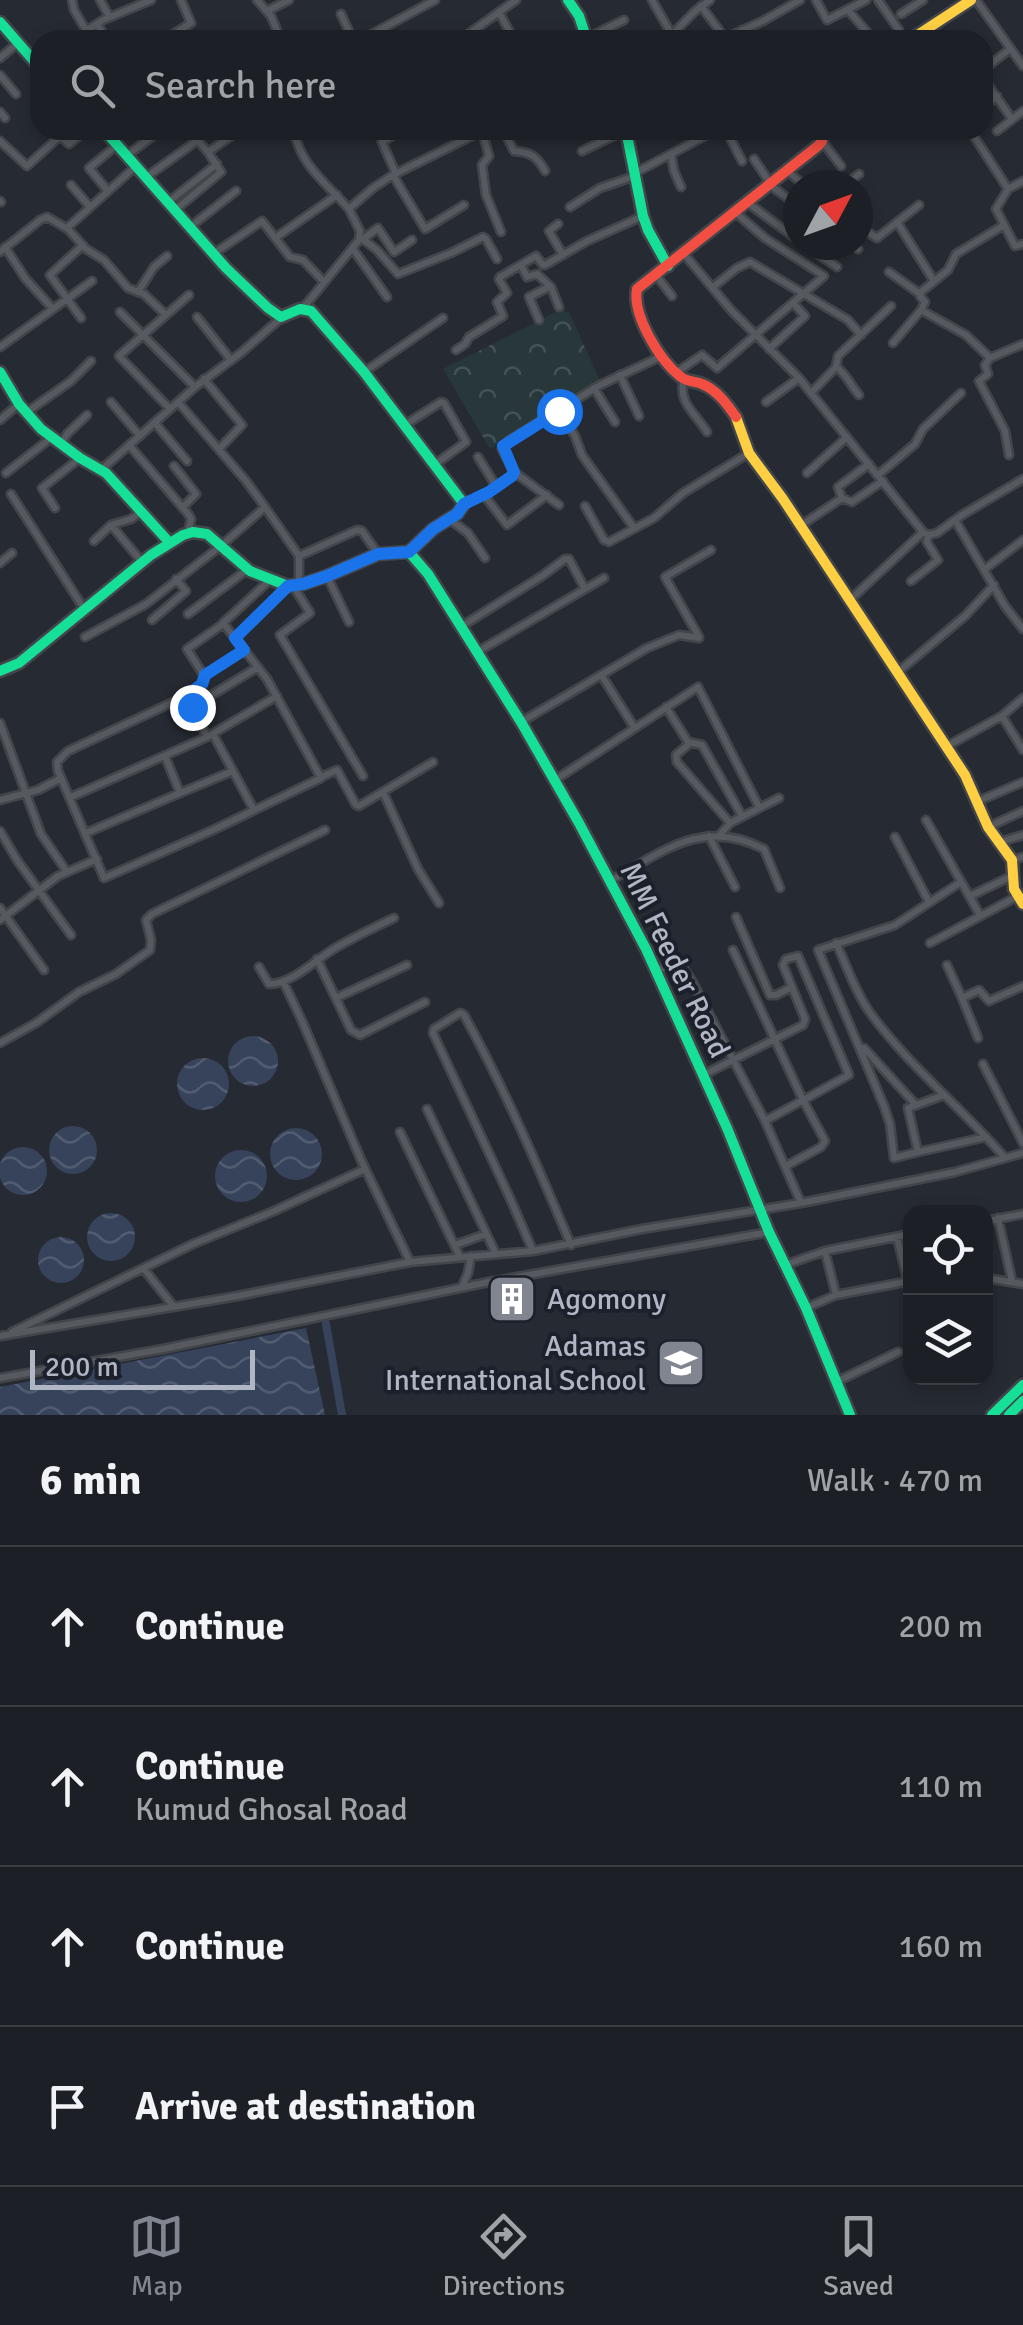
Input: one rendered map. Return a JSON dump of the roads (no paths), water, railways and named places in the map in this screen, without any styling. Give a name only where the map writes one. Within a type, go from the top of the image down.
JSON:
[{"type":"street","points":[[72,0],[86,30],[151,0]]},
{"type":"street","points":[[100,0],[110,16]]},
{"type":"street","points":[[182,0],[191,23],[184,30]]},
{"type":"street","points":[[257,0],[276,30]]},
{"type":"street","points":[[267,11],[289,0]]},
{"type":"street","points":[[376,30],[435,0]]},
{"type":"street","points":[[474,30],[516,0]]},
{"type":"street","points":[[568,0],[579,16],[582,30]]},
{"type":"street","points":[[652,0],[665,30]]},
{"type":"street","points":[[677,30],[710,0]]},
{"type":"street","points":[[742,30],[800,0]]},
{"type":"street","points":[[816,0],[828,20],[866,0]]},
{"type":"street","points":[[878,0],[900,30]]},
{"type":"street","points":[[901,14],[923,0]]},
{"type":"street","points":[[929,30],[969,1],[1023,66]]},
{"type":"street","points":[[701,6],[717,30]]},
{"type":"street","points":[[850,6],[867,30]]},
{"type":"street","points":[[499,12],[509,30]]},
{"type":"street","points":[[341,14],[351,30]]},
{"type":"street","points":[[602,30],[624,20]]},
{"type":"street","points":[[0,22],[30,56]]},
{"type":"street","points":[[96,24],[100,30]]},
{"type":"street","points":[[0,58],[18,42]]},
{"type":"street","points":[[993,62],[1010,49]]},
{"type":"street","points":[[0,75],[16,94]]},
{"type":"street","points":[[993,92],[1012,119]]},
{"type":"street","points":[[997,131],[1023,110]]},
{"type":"street","points":[[0,141],[27,166],[53,140]]},
{"type":"street","points":[[112,140],[213,254],[282,317]]},
{"type":"street","points":[[126,156],[148,140]]},
{"type":"street","points":[[208,152],[225,140]]},
{"type":"street","points":[[296,140],[318,178],[350,209],[362,238],[398,274],[483,237],[497,259]]},
{"type":"street","points":[[384,140],[394,174],[426,228],[464,205]]},
{"type":"street","points":[[350,209],[394,174],[457,140]]},
{"type":"street","points":[[485,140],[489,156],[482,164],[486,195],[500,232]]},
{"type":"street","points":[[508,140],[514,151],[534,156],[545,171]]},
{"type":"street","points":[[582,152],[606,140]]},
{"type":"street","points":[[628,140],[643,216],[668,266]]},
{"type":"street","points":[[570,207],[696,140]]},
{"type":"street","points":[[731,140],[742,161]]},
{"type":"street","points":[[786,170],[815,140]]},
{"type":"street","points":[[823,140],[841,166]]},
{"type":"street","points":[[977,140],[1008,188]]},
{"type":"street","points":[[145,178],[194,142],[208,152],[220,173],[171,207]]},
{"type":"street","points":[[108,190],[89,168],[117,146]]},
{"type":"street","points":[[671,155],[681,187]]},
{"type":"street","points":[[754,159],[769,184],[783,195]]},
{"type":"street","points":[[66,228],[135,167]]},
{"type":"street","points":[[783,172],[637,289],[640,316],[660,357],[681,376],[705,386],[724,401],[738,420],[749,453],[947,746],[988,827],[1018,858],[1012,876],[1021,900],[980,916],[930,943]]},
{"type":"street","points":[[1023,181],[1008,188],[996,208],[1016,246],[1023,245]]},
{"type":"street","points":[[71,185],[90,207]]},
{"type":"street","points":[[190,227],[236,191]]},
{"type":"street","points":[[275,238],[337,195]]},
{"type":"street","points":[[747,202],[783,229]]},
{"type":"street","points":[[873,237],[919,205]]},
{"type":"street","points":[[707,432],[687,405],[681,376],[702,356],[717,368],[824,276],[766,238],[735,212]]},
{"type":"street","points":[[53,309],[3,250],[45,216],[104,260],[130,290],[166,314]]},
{"type":"street","points":[[456,350],[503,316],[497,302],[507,293],[500,278],[536,256],[545,265],[643,216]]},
{"type":"street","points":[[213,254],[260,221],[290,257],[304,260],[323,281]]},
{"type":"street","points":[[897,222],[934,282]]},
{"type":"street","points":[[558,224],[549,231],[564,255]]},
{"type":"street","points":[[920,294],[948,270],[956,254],[1004,224]]},
{"type":"street","points":[[102,469],[204,379],[282,317],[304,307],[362,238],[378,228],[394,252],[412,240]]},
{"type":"street","points":[[80,318],[50,275],[83,245]]},
{"type":"street","points":[[353,249],[387,297]]},
{"type":"street","points":[[684,254],[754,334],[800,378],[926,533],[938,560],[911,581]]},
{"type":"street","points":[[138,292],[167,256]]},
{"type":"street","points":[[827,260],[837,267]]},
{"type":"street","points":[[713,287],[750,262],[848,320],[861,335]]},
{"type":"street","points":[[521,265],[528,277],[537,274],[550,286],[560,306]]},
{"type":"street","points":[[889,272],[925,302],[893,343]]},
{"type":"street","points":[[656,275],[672,296]]},
{"type":"street","points":[[0,348],[92,281]]},
{"type":"street","points":[[539,320],[529,298],[550,286]]},
{"type":"street","points":[[170,409],[119,357],[190,295]]},
{"type":"street","points":[[769,348],[805,316],[793,303]]},
{"type":"street","points":[[811,393],[836,367],[838,356],[891,306]]},
{"type":"street","points":[[304,307],[364,372],[464,504]]},
{"type":"street","points":[[921,310],[966,335],[990,358]]},
{"type":"street","points":[[120,312],[195,387]]},
{"type":"street","points":[[197,317],[231,360]]},
{"type":"street","points":[[364,372],[442,318]]},
{"type":"street","points":[[1009,455],[1005,431],[979,381],[988,374],[985,366],[990,358],[1023,344]]},
{"type":"street","points":[[559,505],[514,472],[503,446],[594,388],[660,357]]},
{"type":"street","points":[[0,420],[71,381],[91,361]]},
{"type":"street","points":[[836,367],[846,374],[858,395]]},
{"type":"street","points":[[0,372],[22,408],[56,442],[102,469],[169,542]]},
{"type":"street","points":[[620,375],[639,416]]},
{"type":"street","points":[[766,402],[800,378]]},
{"type":"street","points":[[204,379],[242,426],[219,449]]},
{"type":"street","points":[[594,388],[615,422]]},
{"type":"street","points":[[869,464],[838,487],[842,498],[852,502],[881,478],[961,393]]},
{"type":"street","points":[[111,402],[140,436]]},
{"type":"street","points":[[0,670],[19,662],[142,562],[188,533],[207,534],[248,569],[270,580],[300,584],[298,556],[219,449],[178,402]]},
{"type":"street","points":[[403,426],[444,403],[466,442],[434,466]]},
{"type":"street","points":[[559,411],[582,456],[634,528]]},
{"type":"street","points":[[6,473],[68,434],[87,414]]},
{"type":"street","points":[[155,422],[187,461]]},
{"type":"street","points":[[807,473],[847,437]]},
{"type":"street","points":[[129,446],[190,517],[188,533]]},
{"type":"street","points":[[584,506],[607,542],[654,518],[683,493],[749,453]]},
{"type":"street","points":[[478,457],[496,486]]},
{"type":"street","points":[[55,508],[42,489],[80,458]]},
{"type":"street","points":[[174,466],[196,494],[183,508]]},
{"type":"street","points":[[235,638],[292,585],[327,576],[378,554],[409,552],[464,504],[484,495],[514,472]]},
{"type":"street","points":[[850,600],[926,533],[937,533],[1023,479]]},
{"type":"street","points":[[11,494],[84,609]]},
{"type":"street","points":[[484,495],[507,524],[547,495]]},
{"type":"street","points":[[800,526],[842,498]]},
{"type":"street","points":[[85,637],[146,604],[264,507]]},
{"type":"street","points":[[94,541],[112,525],[142,511]]},
{"type":"street","points":[[449,519],[468,534],[485,558]]},
{"type":"street","points":[[955,520],[1008,612],[1023,629]]},
{"type":"street","points":[[112,525],[142,562]]},
{"type":"street","points":[[298,556],[357,530],[378,554]]},
{"type":"street","points":[[985,570],[1023,540]]},
{"type":"street","points":[[521,722],[648,648],[679,635],[699,638],[665,577],[711,550]]},
{"type":"street","name":"MM Feeder Road","points":[[409,552],[462,626],[521,722],[610,880],[703,1075],[850,1415]]},
{"type":"street","points":[[0,564],[12,553]]},
{"type":"street","points":[[462,626],[565,559],[569,559],[586,589]]},
{"type":"street","points":[[188,614],[248,569]]},
{"type":"street","points":[[327,576],[349,622]]},
{"type":"street","points":[[478,652],[604,578]]},
{"type":"street","points":[[152,620],[186,591],[176,579]]},
{"type":"street","points":[[205,675],[187,648],[223,624],[270,580]]},
{"type":"street","points":[[292,585],[310,614],[280,636],[363,776]]},
{"type":"street","points":[[897,672],[965,616],[994,585]]},
{"type":"street","points":[[223,624],[258,666],[321,777]]},
{"type":"street","points":[[244,650],[205,675],[202,684],[184,697],[68,751],[58,762],[103,878],[337,770],[357,806],[433,762]]},
{"type":"street","points":[[192,707],[258,666]]},
{"type":"street","points":[[602,676],[634,728]]},
{"type":"street","points":[[554,780],[696,687],[700,688],[759,807]]},
{"type":"street","points":[[71,797],[210,735],[276,696]]},
{"type":"street","points":[[184,697],[254,810]]},
{"type":"street","points":[[947,746],[1002,716],[1023,698]]},
{"type":"street","points":[[666,707],[690,743]]},
{"type":"street","points":[[1002,716],[1023,750]]},
{"type":"street","points":[[0,723],[3,743],[28,793],[42,834],[66,872]]},
{"type":"street","points":[[730,823],[676,762],[676,755],[690,743],[702,745],[742,816]]},
{"type":"street","points":[[165,756],[180,793]]},
{"type":"street","points":[[86,833],[233,771]]},
{"type":"street","points":[[0,800],[61,778]]},
{"type":"street","points":[[976,802],[1023,782]]},
{"type":"street","points":[[383,792],[418,869],[440,903]]},
{"type":"street","points":[[714,836],[730,823],[779,798]]},
{"type":"street","points":[[988,827],[1023,811]]},
{"type":"street","points":[[926,820],[980,916]]},
{"type":"street","points":[[0,1043],[150,950],[146,920],[152,914],[325,830]]},
{"type":"street","points":[[0,831],[71,935]]},
{"type":"street","points":[[1000,842],[1023,835]]},
{"type":"street","points":[[714,836],[735,887]]},
{"type":"street","points":[[610,880],[679,842],[714,836],[764,848],[780,888]]},
{"type":"street","points":[[895,838],[929,902]]},
{"type":"street","points":[[3,918],[66,872],[97,859]]},
{"type":"street","points":[[970,896],[1012,876]]},
{"type":"street","points":[[961,882],[895,924],[818,950],[887,1114],[894,1158],[986,1136]]},
{"type":"street","points":[[0,908],[3,918],[44,970]]},
{"type":"street","points":[[736,917],[769,994],[792,987]]},
{"type":"street","points":[[259,967],[269,984],[284,982],[336,947],[394,918]]},
{"type":"street","points":[[836,943],[868,1011],[1005,1158]]},
{"type":"street","points":[[733,950],[825,1143],[786,1166]]},
{"type":"street","points":[[703,1075],[806,1023],[783,962],[798,956],[849,1074],[765,1121]]},
{"type":"street","points":[[317,960],[352,1030],[360,1035],[425,1002]]},
{"type":"street","points":[[655,970],[677,962],[682,965],[765,1121],[801,1203]]},
{"type":"street","points":[[336,998],[406,965]]},
{"type":"street","points":[[947,965],[978,1038]]},
{"type":"street","points":[[284,982],[410,1262]]},
{"type":"street","points":[[962,998],[979,990],[989,1001],[1023,986]]},
{"type":"street","points":[[533,1252],[433,1033],[458,1014],[464,1016],[490,1066],[571,1245]]},
{"type":"street","points":[[864,1048],[916,1105]]},
{"type":"street","points":[[983,1064],[1023,1142]]},
{"type":"street","points":[[918,1152],[908,1108],[944,1095]]},
{"type":"street","points":[[427,1109],[496,1254]]},
{"type":"street","points":[[400,1132],[460,1257]]},
{"type":"street","points":[[4,1335],[410,1262],[533,1252],[955,1172],[1023,1153]]},
{"type":"street","points":[[4,1335],[194,1244],[365,1169]]},
{"type":"street","points":[[993,1219],[1023,1214]]},
{"type":"street","points":[[998,1218],[1012,1281]]},
{"type":"street","points":[[0,1378],[768,1232]]},
{"type":"street","points":[[455,1245],[486,1234]]},
{"type":"street","points":[[785,1265],[824,1252],[903,1235]]},
{"type":"street","points":[[897,1236],[903,1259]]},
{"type":"street","points":[[824,1252],[836,1294]]},
{"type":"street","points":[[462,1288],[470,1256]]},
{"type":"street","points":[[144,1269],[174,1307]]},
{"type":"street","points":[[993,1279],[1023,1284]]},
{"type":"street","points":[[806,1308],[836,1294],[903,1283]]},
{"type":"street","points":[[836,1382],[898,1352]]},
{"type":"street","points":[[992,1415],[1023,1385]]},
{"type":"street","points":[[1009,1415],[1023,1402]]},
{"type":"water","points":[[253,1036],[271,1043],[278,1061],[271,1079],[253,1086],[235,1079],[228,1061],[235,1043]]},
{"type":"water","points":[[203,1058],[221,1066],[229,1084],[221,1102],[203,1110],[185,1102],[177,1084],[185,1066]]},
{"type":"water","points":[[73,1126],[90,1133],[97,1150],[90,1167],[73,1174],[56,1167],[49,1150],[56,1133]]},
{"type":"water","points":[[296,1128],[314,1136],[322,1154],[314,1172],[296,1180],[278,1172],[270,1154],[278,1136]]},
{"type":"water","points":[[23,1147],[40,1154],[47,1171],[40,1188],[23,1195],[6,1188],[-1,1171],[6,1154]]},
{"type":"water","points":[[241,1150],[259,1158],[267,1176],[259,1194],[241,1202],[223,1194],[215,1176],[223,1158]]},
{"type":"water","points":[[111,1213],[128,1220],[135,1237],[128,1254],[111,1261],[94,1254],[87,1237],[94,1220]]},
{"type":"water","points":[[61,1237],[77,1244],[84,1260],[77,1276],[61,1283],[45,1276],[38,1260],[45,1244]]},
{"type":"water","points":[[306,1328],[325,1415],[0,1415],[0,1387]]},
{"type":"waterway","points":[[326,1324],[342,1415]]},
{"type":"place","name":"Agomony","points":[[512,1299]]},
{"type":"place","name":"Adamas International School","points":[[681,1363]]}]
